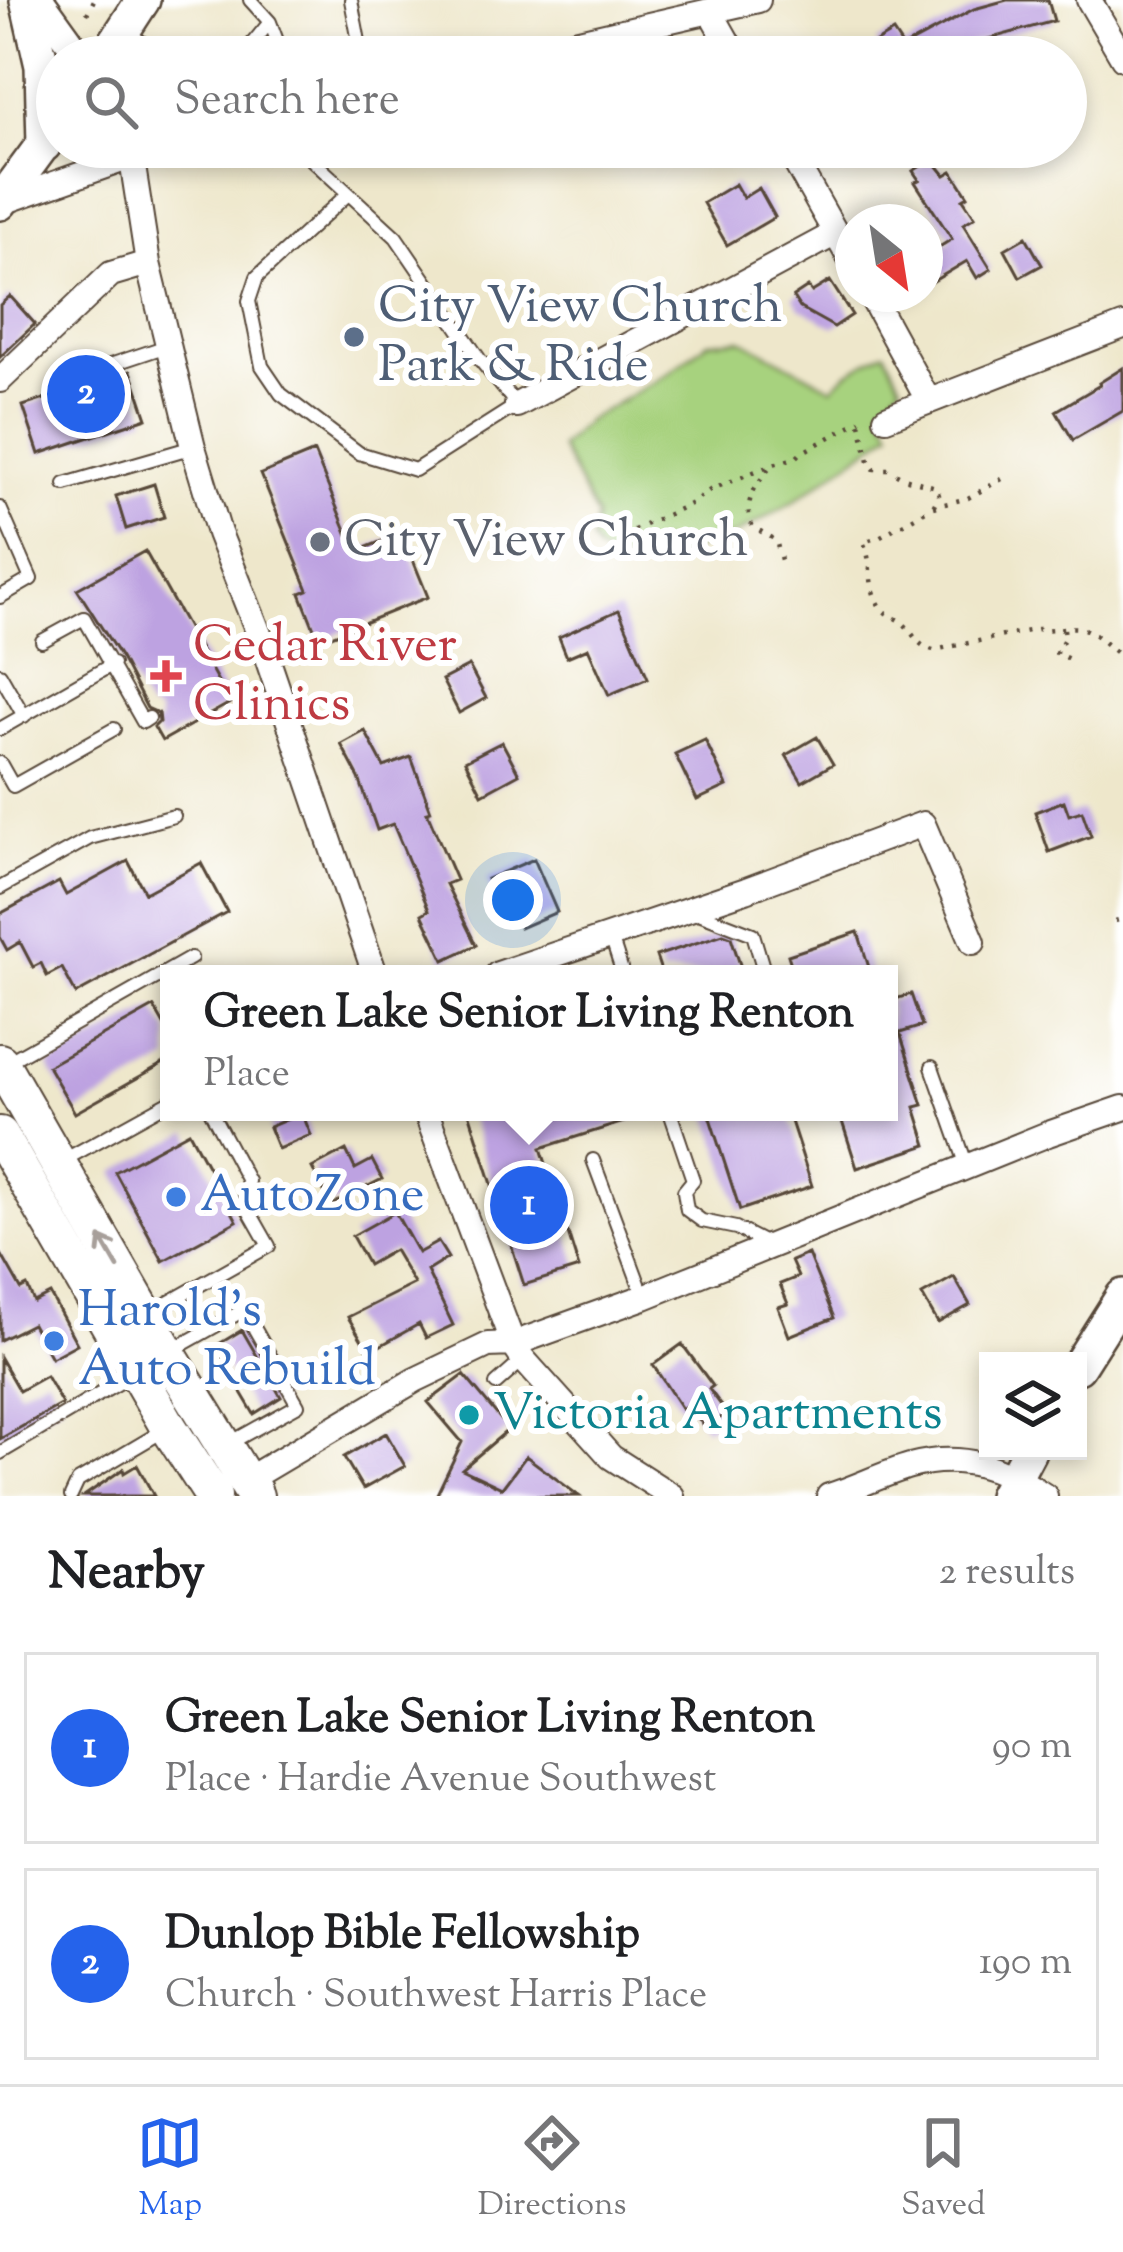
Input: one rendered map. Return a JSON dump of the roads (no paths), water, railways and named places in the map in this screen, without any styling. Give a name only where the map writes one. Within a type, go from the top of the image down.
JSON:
[{"type":"main road","points":[[27,0],[36,39]]},
{"type":"main road","points":[[120,36],[143,0]]},
{"type":"main road","points":[[0,203],[36,156]]},
{"type":"main road","points":[[1,1064],[146,1315],[169,1428],[246,1492]]},
{"type":"main road","points":[[0,1137],[152,1362],[224,1447],[246,1492]]},
{"type":"main road","points":[[1087,1353],[1123,1296]]},
{"type":"street","points":[[40,0],[66,36]]},
{"type":"street","points":[[601,36],[758,0]]},
{"type":"street","points":[[1089,0],[1123,58]]},
{"type":"street","points":[[710,11],[724,36]]},
{"type":"street","points":[[0,203],[90,168]]},
{"type":"street","points":[[133,168],[148,263],[193,447],[372,965]]},
{"type":"street","points":[[799,168],[835,231]]},
{"type":"street","points":[[517,404],[835,234]]},
{"type":"street","points":[[0,380],[112,274],[148,263]]},
{"type":"street","points":[[880,312],[928,400]]},
{"type":"street","points":[[886,418],[1123,326]]},
{"type":"street","points":[[542,965],[923,824],[973,942]]},
{"type":"street","points":[[246,1492],[415,1380],[488,1345],[518,1352],[1048,1133],[1123,1108]]},
{"type":"street","points":[[429,1121],[518,1352],[611,1457],[672,1496]]},
{"type":"street","points":[[829,1496],[866,1492],[911,1466],[967,1461],[1016,1474],[1045,1496]]},
{"type":"lane","points":[[250,0],[270,22],[275,36]]},
{"type":"lane","points":[[351,0],[358,36]]},
{"type":"lane","points":[[259,36],[270,22]]},
{"type":"lane","points":[[320,168],[396,236],[480,360],[517,404],[415,470],[359,453],[281,394],[262,366],[249,301],[256,278],[348,194]]},
{"type":"lane","points":[[74,376],[169,346]]},
{"type":"lane","points":[[64,484],[193,447]]},
{"type":"lane","points":[[0,508],[31,579],[0,597]]},
{"type":"lane","points":[[42,641],[87,616],[143,722],[148,718]]},
{"type":"lane","points":[[0,729],[114,663]]},
{"type":"lane","points":[[0,674],[24,716]]},
{"type":"lane","points":[[0,763],[13,786],[114,729]]},
{"type":"lane","points":[[0,888],[90,838],[174,816]]},
{"type":"lane","points":[[689,910],[753,934],[762,965]]},
{"type":"lane","points":[[611,937],[620,965]]},
{"type":"lane","points":[[178,965],[191,958]]},
{"type":"lane","points":[[1,1064],[160,975]]},
{"type":"lane","points":[[932,1067],[967,1166]]},
{"type":"lane","points":[[57,1164],[160,1107]]},
{"type":"lane","points":[[146,1315],[269,1246],[244,1202],[248,1181],[216,1121]]},
{"type":"lane","points":[[673,1121],[693,1180],[684,1191],[687,1210],[702,1221],[736,1228],[770,1246]]},
{"type":"lane","points":[[593,1160],[644,1297]]},
{"type":"lane","points":[[0,1454],[244,1310],[298,1405],[224,1447]]},
{"type":"lane","points":[[496,1384],[518,1352]]},
{"type":"lane","points":[[70,1496],[78,1481],[169,1428]]},
{"type":"place","name":"City View Church Park & Ride","points":[[354,337]]},
{"type":"place","name":"Dunlop Bible Fellowship","points":[[86,394]]},
{"type":"place","name":"City View Church","points":[[320,542]]},
{"type":"place","name":"Cedar River Clinics","points":[[166,676]]},
{"type":"place","name":"AutoZone","points":[[176,1197]]},
{"type":"place","name":"Green Lake Senior Living Renton","points":[[529,1205]]},
{"type":"place","name":"Harold's Auto Rebuild","points":[[54,1341]]},
{"type":"place","name":"Victoria Apartments","points":[[469,1415]]}]
